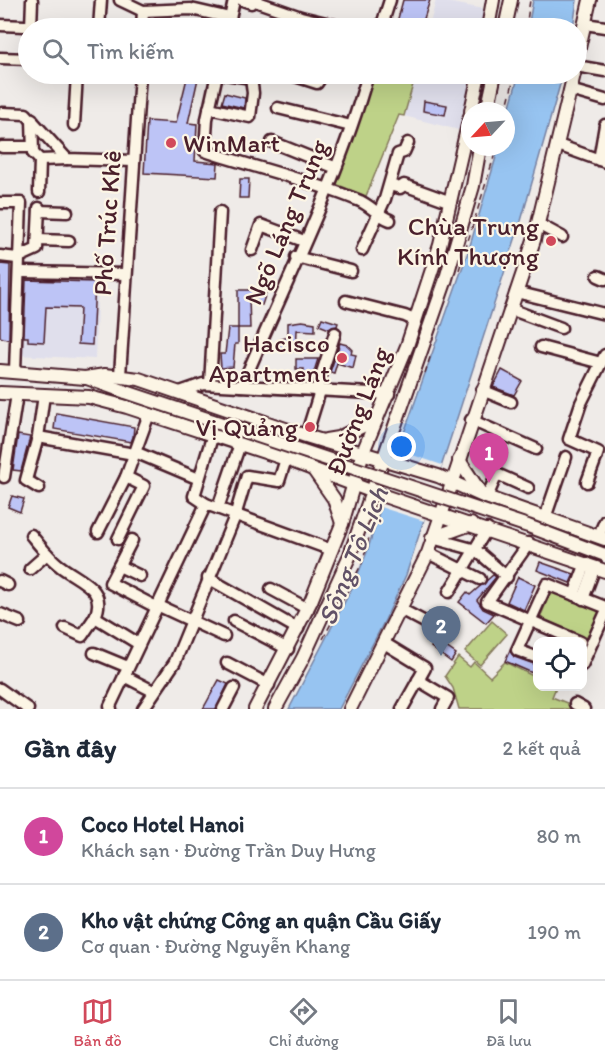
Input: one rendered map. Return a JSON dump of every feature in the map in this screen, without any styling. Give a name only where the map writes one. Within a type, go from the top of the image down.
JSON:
[{"type":"main road","points":[[490,18],[493,0]]},
{"type":"main road","points":[[507,18],[511,0]]},
{"type":"main road","points":[[586,18],[590,0]]},
{"type":"main road","points":[[473,102],[477,84]]},
{"type":"main road","points":[[489,102],[493,84]]},
{"type":"main road","points":[[350,709],[428,552],[538,225],[572,84]]},
{"type":"main road","name":"Đường Láng","points":[[255,709],[310,605],[342,524],[363,452],[416,321],[451,202],[461,156]]},
{"type":"main road","name":"Đường Láng","points":[[275,709],[327,608],[350,555],[371,491],[388,460],[445,282],[473,186],[478,156]]},
{"type":"main road","points":[[0,371],[85,378],[120,375],[139,379],[306,436],[438,476],[485,496],[602,538]]},
{"type":"main road","points":[[85,378],[528,526],[605,555]]},
{"type":"main road","points":[[0,393],[89,397],[126,392]]},
{"type":"main road","points":[[89,397],[213,434],[427,511],[487,529],[595,567]]},
{"type":"main road","points":[[323,441],[338,438],[377,419]]},
{"type":"main road","points":[[292,461],[306,462],[311,456],[312,447],[306,436]]},
{"type":"main road","points":[[459,459],[485,496]]},
{"type":"main road","points":[[313,469],[334,499],[342,524]]},
{"type":"main road","points":[[471,524],[466,508],[485,496]]},
{"type":"main road","points":[[432,538],[471,524]]},
{"type":"main road","points":[[310,605],[327,608]]},
{"type":"street","points":[[31,18],[32,0]]},
{"type":"street","points":[[100,18],[101,0]]},
{"type":"street","points":[[120,0],[143,11],[191,9],[215,18]]},
{"type":"street","points":[[191,9],[199,0]]},
{"type":"street","points":[[230,18],[234,0]]},
{"type":"street","points":[[242,0],[251,3],[252,0],[290,18]]},
{"type":"street","points":[[384,18],[390,0]]},
{"type":"street","points":[[143,11],[143,18]]},
{"type":"street","points":[[587,24],[605,27]]},
{"type":"street","points":[[0,25],[18,26]]},
{"type":"street","points":[[0,58],[18,59]]},
{"type":"street","points":[[587,66],[605,71]]},
{"type":"street","points":[[74,125],[76,84]]},
{"type":"street","name":"Phố Trúc Khê","points":[[120,375],[139,84]]},
{"type":"street","points":[[215,84],[209,108],[205,151],[327,188],[362,202],[374,209],[376,214],[390,220]]},
{"type":"street","points":[[209,108],[250,117],[253,84]]},
{"type":"street","name":"Ngõ Láng Trung","points":[[242,386],[327,188],[365,84]]},
{"type":"street","points":[[570,90],[605,100]]},
{"type":"street","points":[[278,108],[351,126]]},
{"type":"street","points":[[2,113],[26,114],[67,159]]},
{"type":"street","points":[[32,119],[33,153],[40,160],[39,192]]},
{"type":"street","points":[[558,145],[602,161],[605,125]]},
{"type":"street","points":[[272,142],[334,167]]},
{"type":"street","points":[[362,250],[390,185],[398,154],[404,152],[408,143]]},
{"type":"street","points":[[2,147],[32,147]]},
{"type":"street","points":[[40,160],[134,161]]},
{"type":"street","points":[[390,185],[400,188],[404,185],[451,202]]},
{"type":"street","points":[[0,203],[21,203],[17,258],[15,371]]},
{"type":"street","points":[[0,256],[17,258],[37,249],[39,209],[67,212]]},
{"type":"street","points":[[210,384],[220,212]]},
{"type":"street","points":[[252,250],[261,225],[304,242]]},
{"type":"street","points":[[538,225],[562,237]]},
{"type":"street","points":[[38,240],[69,241]]},
{"type":"street","points":[[296,257],[351,271]]},
{"type":"street","points":[[23,272],[126,274]]},
{"type":"street","points":[[516,292],[605,314]]},
{"type":"street","points":[[346,301],[416,321]]},
{"type":"street","points":[[510,309],[561,328]]},
{"type":"street","points":[[306,436],[335,333]]},
{"type":"street","points":[[541,347],[603,359],[581,403],[569,439],[598,452],[601,459],[586,482]]},
{"type":"street","points":[[180,393],[192,386],[210,384],[388,394]]},
{"type":"street","points":[[482,390],[511,402]]},
{"type":"street","points":[[4,477],[17,394]]},
{"type":"street","points":[[39,489],[26,480],[38,437],[44,395]]},
{"type":"street","points":[[98,532],[126,477],[149,414]]},
{"type":"street","points":[[471,420],[536,449]]},
{"type":"street","points":[[213,434],[194,496],[206,504],[236,516],[332,550]]},
{"type":"street","points":[[38,437],[134,453],[199,478]]},
{"type":"street","points":[[218,508],[240,444]]},
{"type":"street","points":[[544,518],[566,457]]},
{"type":"street","points":[[143,709],[174,662],[236,516],[247,476],[279,481],[292,461]]},
{"type":"street","points":[[485,496],[497,474],[528,488]]},
{"type":"street","points":[[118,539],[144,486],[126,477]]},
{"type":"street","points":[[111,709],[110,706],[156,606],[206,504]]},
{"type":"street","points":[[602,538],[605,521]]},
{"type":"street","points":[[449,592],[487,529]]},
{"type":"street","points":[[31,535],[47,554],[97,594],[99,606],[95,617],[82,636],[65,628]]},
{"type":"street","points":[[432,538],[476,550],[507,577]]},
{"type":"street","points":[[132,540],[110,583],[224,636]]},
{"type":"street","points":[[529,543],[487,602],[568,637]]},
{"type":"street","points":[[428,552],[480,579]]},
{"type":"street","points":[[30,569],[47,554]]},
{"type":"street","points":[[119,566],[140,576]]},
{"type":"street","points":[[579,597],[595,567]]},
{"type":"street","points":[[208,578],[298,629]]},
{"type":"street","points":[[533,656],[517,650],[547,584],[605,608]]},
{"type":"street","points":[[271,589],[310,605]]},
{"type":"street","points":[[400,609],[438,629]]},
{"type":"street","points":[[0,614],[20,622]]},
{"type":"street","points":[[587,640],[605,614]]},
{"type":"street","points":[[95,617],[139,644]]},
{"type":"street","points":[[234,621],[288,649]]},
{"type":"street","points":[[384,643],[425,668],[404,708]]},
{"type":"street","points":[[94,653],[126,671],[153,691]]},
{"type":"street","points":[[226,663],[269,685]]},
{"type":"street","points":[[418,680],[448,698],[442,709]]},
{"type":"street","points":[[223,709],[234,688]]},
{"type":"street","points":[[0,689],[28,709]]},
{"type":"path","points":[[527,18],[530,0]]},
{"type":"path","points":[[508,102],[513,84]]},
{"type":"shaded area","points":[[436,0],[484,9],[482,18],[432,18]]},
{"type":"shaded area","points":[[413,84],[469,84],[465,102],[461,102],[459,130],[404,116]]},
{"type":"shaded area","points":[[17,273],[98,277],[95,359],[16,355]]},
{"type":"green space","points":[[368,84],[413,84],[404,116],[399,115],[366,196],[333,183]]},
{"type":"green space","points":[[551,591],[601,612],[590,639],[540,618]]},
{"type":"green space","points":[[492,621],[507,634],[480,665],[465,652]]},
{"type":"green space","points":[[458,657],[470,667],[474,662],[490,677],[505,662],[533,676],[533,691],[554,691],[552,697],[572,705],[569,709],[459,709],[453,688],[445,676]]},
{"type":"water","points":[[533,0],[577,0],[574,18],[530,18]]},
{"type":"water","points":[[516,84],[560,84],[521,221],[406,575],[339,709],[289,709],[353,586],[367,552],[398,450],[469,249],[496,156],[515,156],[515,102],[511,102]]},
{"type":"pier","points":[[398,450],[442,465],[433,503],[430,502],[424,521],[380,507],[386,487],[384,486]]},
{"type":"building","points":[[403,0],[430,0],[424,18],[398,18]]},
{"type":"building","name":"WinMart","points":[[186,84],[197,84],[188,123],[197,124],[195,161],[218,163],[217,177],[144,173],[147,121],[176,123]]},
{"type":"building","points":[[225,93],[245,98],[244,108],[222,103]]},
{"type":"building","points":[[424,101],[447,105],[445,115],[423,111]]},
{"type":"building","points":[[240,179],[249,179],[248,198],[239,198]]},
{"type":"building","points":[[0,264],[10,265],[9,340],[0,337]]},
{"type":"building","points":[[26,280],[95,282],[92,345],[78,344],[80,308],[46,307],[44,342],[28,341],[28,337],[24,337]]},
{"type":"building","points":[[238,290],[259,290],[266,293],[262,305],[249,299],[250,328],[238,328]]},
{"type":"building","points":[[322,318],[338,323],[337,326],[329,329],[319,325]]},
{"type":"building","points":[[302,321],[315,323],[315,331],[297,330],[296,351],[279,348],[279,340],[288,337],[288,323]]},
{"type":"building","points":[[228,328],[238,328],[238,344],[235,344],[233,367],[221,368],[220,354],[225,354]]},
{"type":"building","name":"Hacisco Apartment","points":[[340,343],[347,345],[352,350],[351,354],[356,355],[353,368],[337,363],[334,373],[330,372]]},
{"type":"building","points":[[296,359],[318,359],[312,378],[304,378],[304,369],[296,369]]},
{"type":"building","points":[[502,370],[522,381],[514,395],[493,387]]},
{"type":"building","points":[[56,413],[134,427],[133,437],[131,442],[54,429]]},
{"type":"building","points":[[18,435],[30,437],[21,471],[13,470]]},
{"type":"building","points":[[12,496],[24,499],[20,512],[8,507]]},
{"type":"building","points":[[540,562],[574,574],[570,583],[537,570]]},
{"type":"building","points":[[493,575],[496,577],[477,600],[483,609],[494,614],[486,623],[459,602],[467,592],[470,595]]},
{"type":"building","points":[[518,577],[535,585],[524,610],[507,602]]},
{"type":"building","points":[[436,640],[456,654],[451,662],[431,647]]},
{"type":"building","points":[[510,650],[514,657],[533,664],[533,673],[505,661]]},
{"type":"building","points":[[219,680],[228,684],[216,709],[203,709]]},
{"type":"place","name":"WinMart","points":[[171,143]]},
{"type":"place","name":"Chùa Trung Kính Thượng","points":[[551,241]]},
{"type":"place","name":"Hacisco Apartment","points":[[342,358]]},
{"type":"place","name":"Vị Quảng","points":[[310,427]]},
{"type":"place","name":"Coco Hotel Hanoi","points":[[489,483]]},
{"type":"place","name":"Kho vật chứng Công an quận Cầu Giấy","points":[[441,656]]},
{"type":"water label","name":"Sông Tô Lịch","points":[[353,556]]}]
